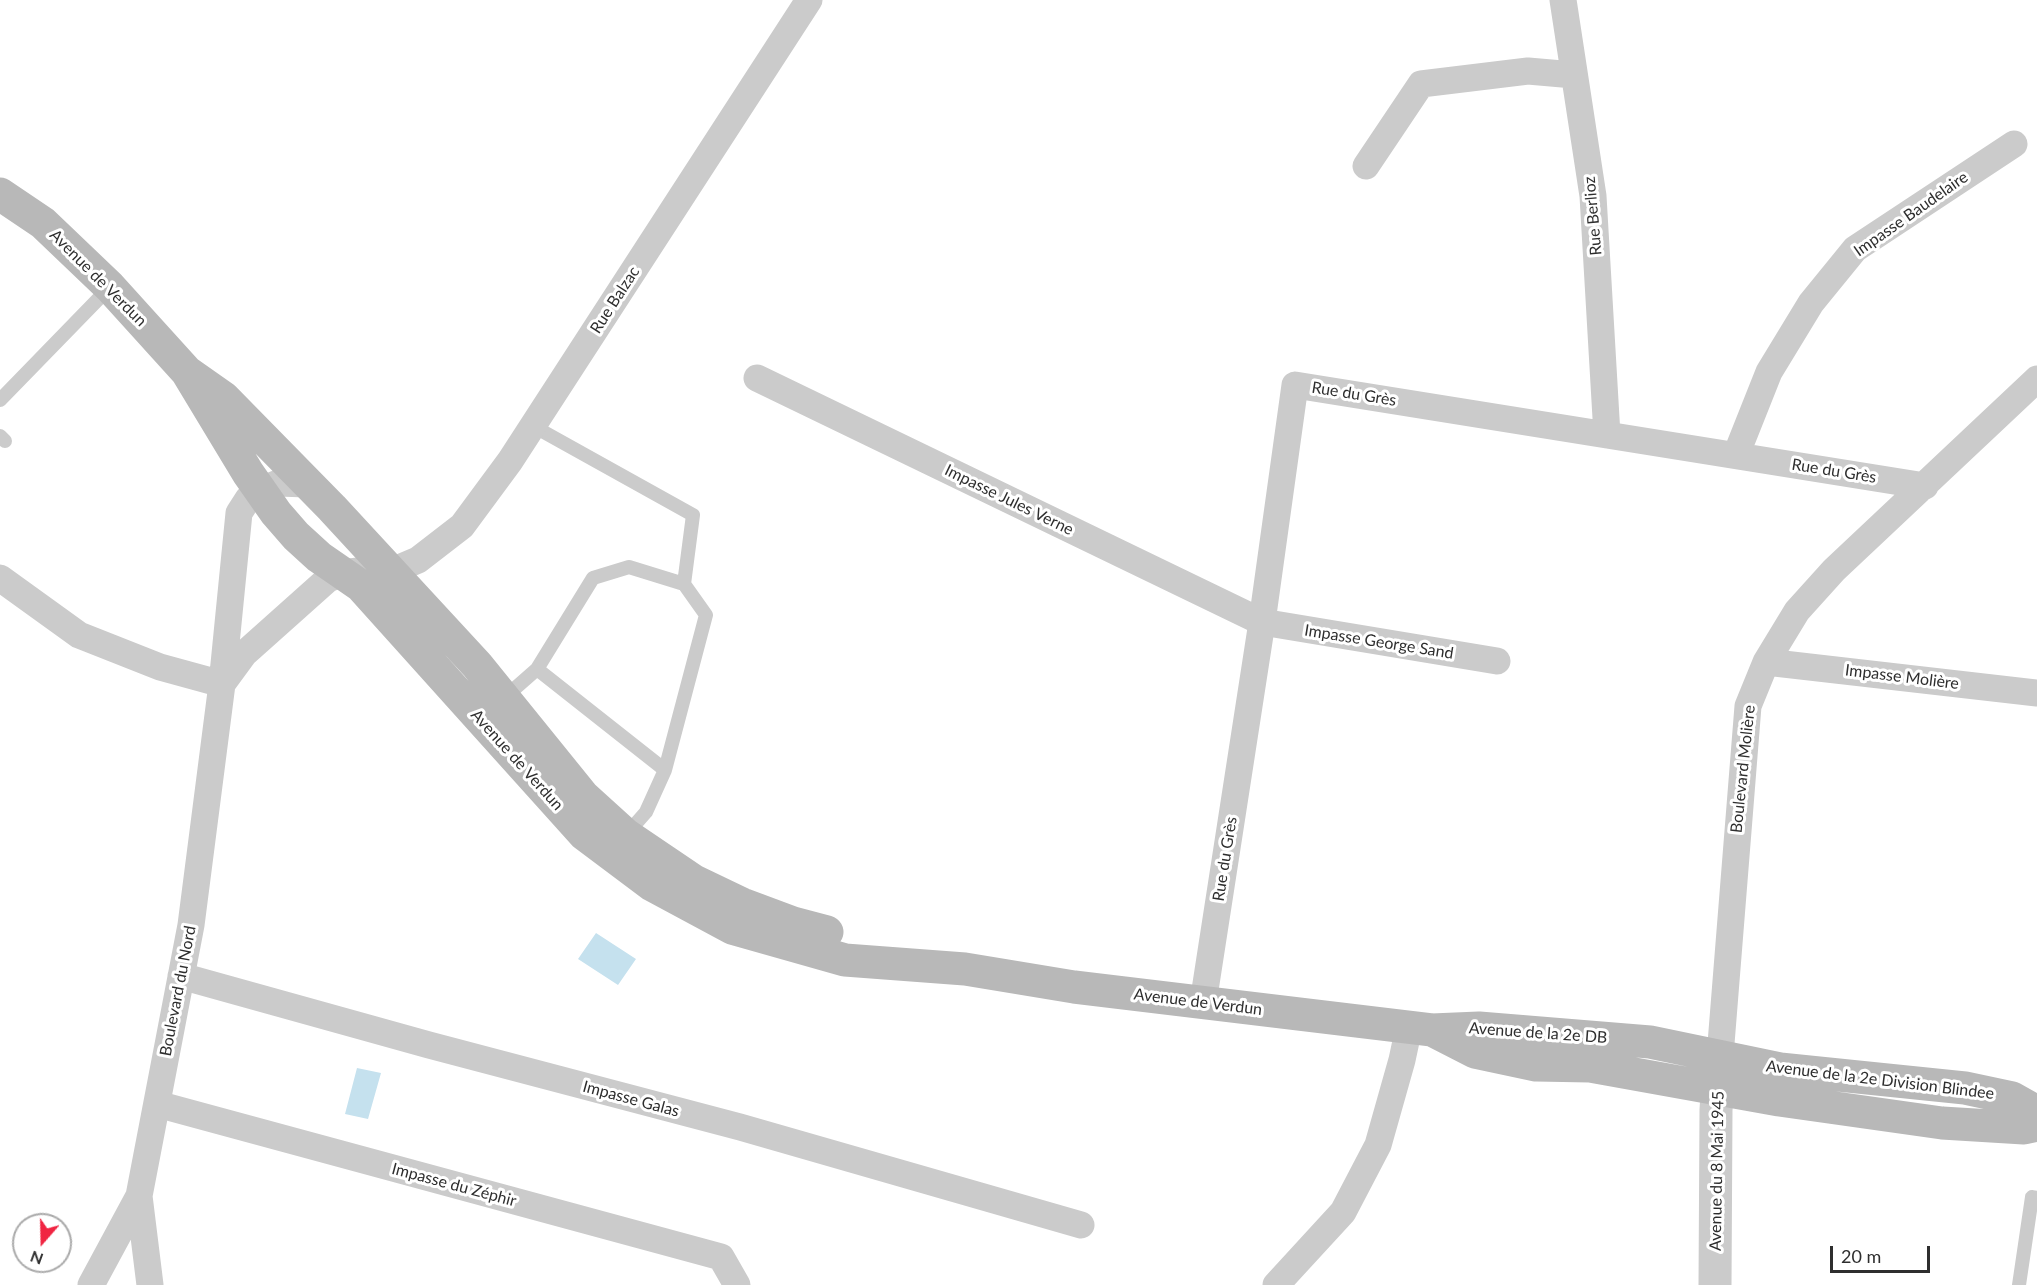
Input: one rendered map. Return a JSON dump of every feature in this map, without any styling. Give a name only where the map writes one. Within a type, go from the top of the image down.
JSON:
[{"type":"main road","name":"Avenue de Verdun","points":[[0,194],[43,223],[111,286],[188,372],[224,398],[392,571],[504,698],[583,796],[617,844],[652,885],[732,928],[845,960],[965,969],[1074,987],[1420,1029]]},
{"type":"main road","name":"Avenue de Verdun","points":[[188,372],[213,418],[260,490],[296,536],[319,557],[361,586],[584,834],[617,844]]},
{"type":"main road","name":"Avenue de la 2e DB","points":[[1420,1029],[1475,1052],[1536,1065],[1719,1072]]},
{"type":"main road","name":"Avenue de la 2e Division Blindee","points":[[1719,1072],[1780,1069],[1965,1088],[2012,1098],[2037,1112]]},
{"type":"main road","name":"Avenue de la 2e Division Blindee","points":[[1719,1072],[1779,1100],[1942,1123],[2024,1128],[2037,1125]]},
{"type":"street","name":"Rue Balzac","points":[[392,571],[418,560],[462,526],[510,461],[810,0]]},
{"type":"street","name":"Rue Berlioz","points":[[1563,0],[1593,196],[1607,435]]},
{"type":"street","points":[[1366,166],[1421,84],[1528,71],[1574,75]]},
{"type":"street","name":"Impasse Baudelaire","points":[[1736,455],[1769,372],[1811,303],[1855,249],[2014,144]]},
{"type":"street","name":"Impasse Jules Verne","points":[[758,378],[1262,622]]},
{"type":"street","name":"Boulevard Molière","points":[[1719,1072],[1748,706],[1766,662],[1797,611],[1834,570],[2037,379]]},
{"type":"street","name":"Rue du Grès","points":[[1203,1003],[1262,622],[1295,385],[1925,486]]},
{"type":"street","points":[[260,490],[278,483],[307,484]]},
{"type":"street","name":"Boulevard du Nord","points":[[92,1285],[139,1196],[191,925],[222,684],[239,513],[248,499],[260,490]]},
{"type":"street","points":[[342,573],[392,571]]},
{"type":"street","name":"Boulevard du Nord","points":[[222,684],[244,654],[328,579],[342,573]]},
{"type":"street","points":[[0,578],[79,635],[160,667],[222,684]]},
{"type":"street","name":"Impasse George Sand","points":[[1262,622],[1497,661]]},
{"type":"street","name":"Impasse Molière","points":[[1766,662],[2037,693]]},
{"type":"street","name":"Impasse Galas","points":[[181,976],[429,1045],[740,1127],[1081,1224]]},
{"type":"street","points":[[1276,1285],[1343,1212],[1378,1145],[1402,1060],[1420,1029]]},
{"type":"street","name":"Avenue du 8 Mai 1945","points":[[1715,1285],[1719,1072]]},
{"type":"street","name":"Impasse du Zéphir","points":[[157,1104],[720,1257],[736,1285]]},
{"type":"street","points":[[139,1196],[150,1285]]},
{"type":"lane","points":[[0,400],[111,286]]},
{"type":"lane","points":[[533,426],[693,515],[684,584]]},
{"type":"lane","points":[[504,698],[537,669],[593,578],[629,567],[684,584],[706,615],[665,770],[646,812],[617,844]]},
{"type":"lane","points":[[537,669],[665,770]]},
{"type":"lane","points":[[2019,1285],[2032,1197],[2037,1198]]},
{"type":"water","points":[[596,933],[636,959],[618,985],[578,959]]},
{"type":"water","points":[[357,1068],[381,1073],[368,1119],[345,1114]]}]
